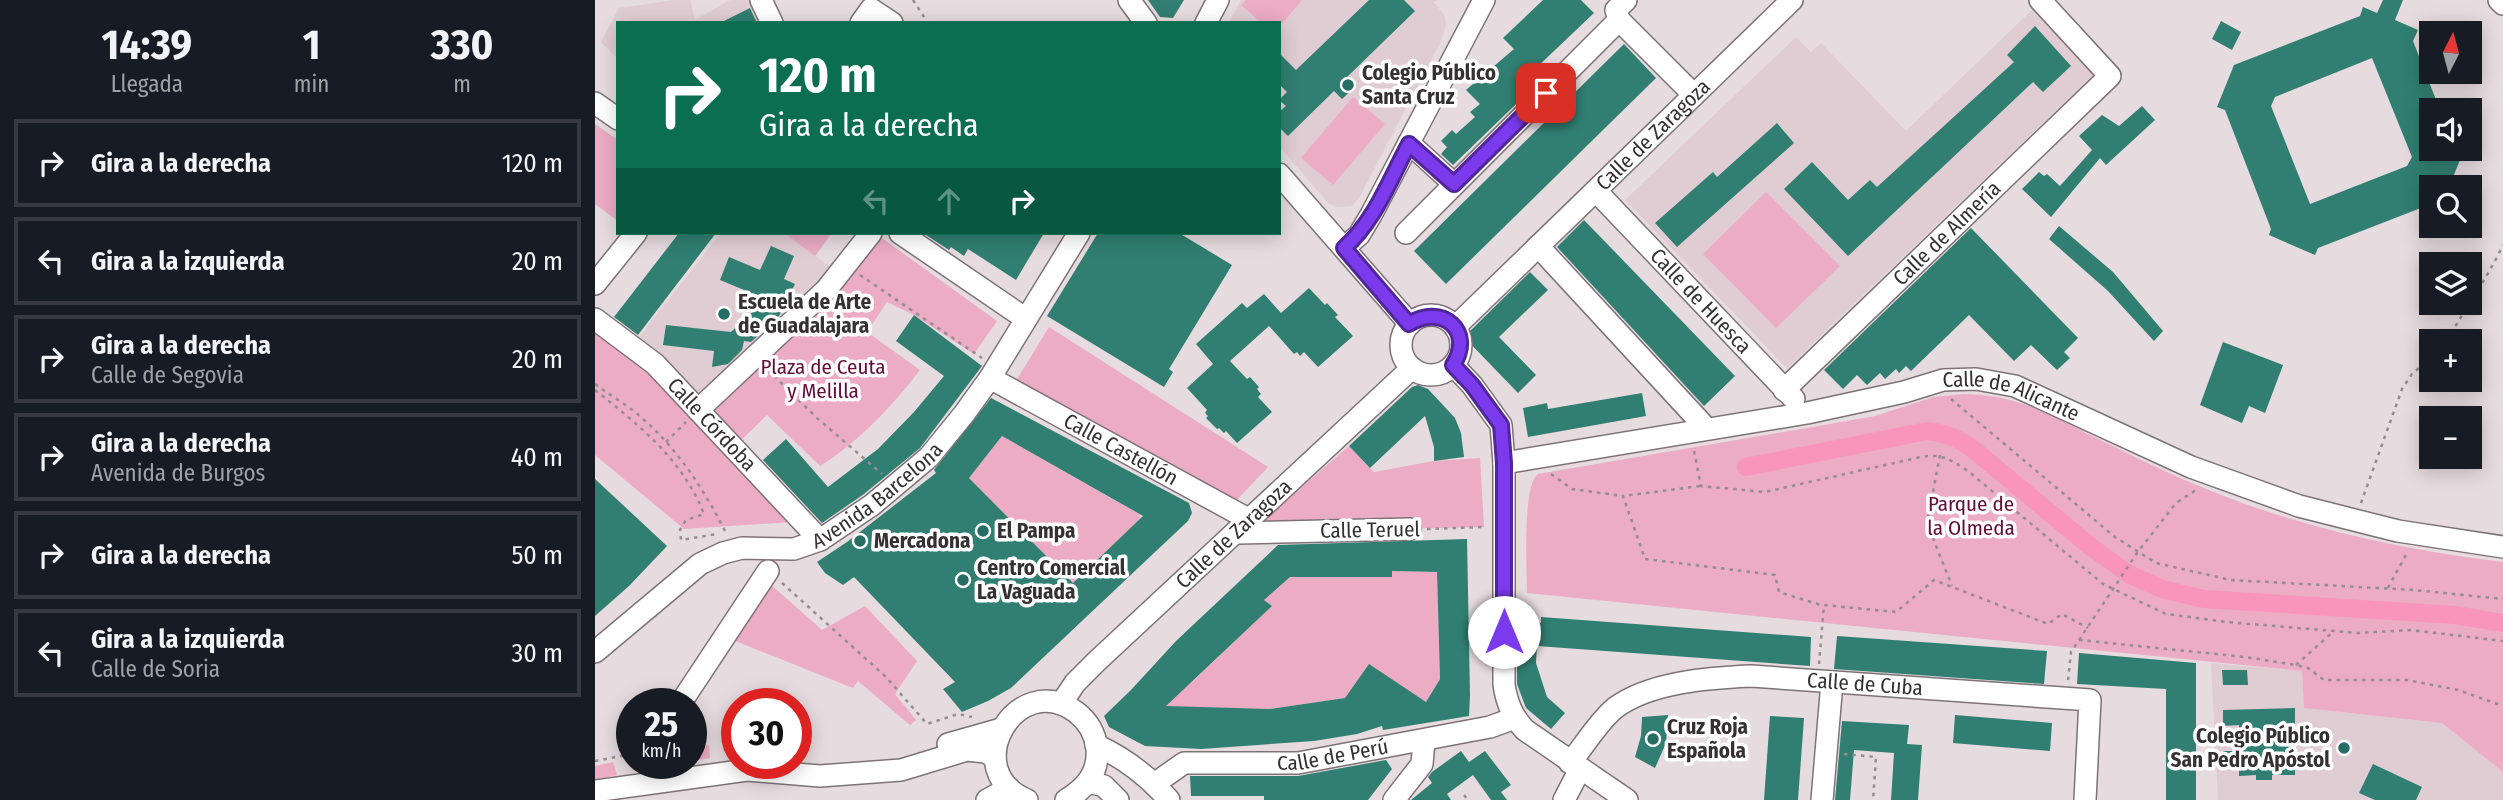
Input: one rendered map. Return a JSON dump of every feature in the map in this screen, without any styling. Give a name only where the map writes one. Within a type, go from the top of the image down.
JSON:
[{"type":"street","points":[[761,0],[771,21]]},
{"type":"street","points":[[1129,0],[1145,21]]},
{"type":"street","points":[[1207,21],[1218,0]]},
{"type":"street","points":[[1344,248],[1359,235],[1371,215],[1485,0]]},
{"type":"street","name":"Calle de Zaragoza","points":[[1455,327],[1792,0]]},
{"type":"street","name":"Calle de Almería","points":[[1784,390],[2110,76],[2040,0]]},
{"type":"street","points":[[2499,0],[2503,4]]},
{"type":"street","points":[[1406,233],[1617,8],[1695,94]]},
{"type":"street","points":[[862,21],[871,9],[889,21]]},
{"type":"street","points":[[595,103],[616,118]]},
{"type":"street","points":[[1409,144],[1454,184]]},
{"type":"street","points":[[1281,176],[1409,324]]},
{"type":"street","name":"Calle de Huesca","points":[[1595,191],[1807,413]]},
{"type":"street","points":[[598,276],[634,235]]},
{"type":"street","points":[[698,410],[826,290],[869,235]]},
{"type":"street","points":[[904,235],[1026,319]]},
{"type":"street","name":"Avenida Barcelona","points":[[595,652],[700,564],[742,548],[794,549],[820,540],[871,505],[929,457],[993,373],[1078,235]]},
{"type":"street","points":[[1538,246],[1698,430]]},
{"type":"street","points":[[1433,315],[1445,319],[1455,327],[1461,346],[1453,365],[1444,372],[1433,375],[1412,368],[1401,347],[1403,334],[1409,324],[1420,317],[1433,315]]},
{"type":"street","name":"Calle Córdoba","points":[[595,319],[655,363],[820,540]]},
{"type":"street","points":[[1453,365],[1472,385],[1501,425],[1504,463],[1494,527],[1507,704],[1525,730],[1627,800]]},
{"type":"street","name":"Calle de Zaragoza","points":[[1061,704],[1075,683],[1097,661],[1412,368]]},
{"type":"street","name":"Calle Castellón","points":[[993,373],[1244,526]]},
{"type":"street","name":"Calle de Alicante","points":[[1504,463],[1807,413],[1904,392],[1943,380],[1976,379],[2015,386],[2217,477],[2299,506],[2353,521],[2417,534],[2503,547]]},
{"type":"street","name":"Calle Teruel","points":[[1244,526],[1410,529]]},
{"type":"street","points":[[691,688],[768,571]]},
{"type":"street","name":"Calle de Cuba","points":[[1564,800],[1575,766],[1613,710],[1632,698],[1653,690],[1709,678],[1751,676],[2090,700],[2085,800]]},
{"type":"street","points":[[1822,800],[1827,752],[1825,682]]},
{"type":"street","points":[[1018,794],[1002,779],[995,757],[996,743],[1001,729],[1020,709],[1047,702],[1074,710],[1092,731],[1096,745],[1095,768],[1089,782],[1066,800]]},
{"type":"street","name":"Calle de Perú","points":[[1154,783],[1184,763],[1298,763],[1423,741],[1490,727],[1515,718]]},
{"type":"street","points":[[863,773],[904,757],[1001,729]]},
{"type":"street","points":[[1394,800],[1422,764],[1423,741]]},
{"type":"street","points":[[1096,745],[1125,759],[1170,800]]},
{"type":"street","points":[[595,790],[747,770],[820,776],[901,770],[967,750],[985,751],[995,757]]},
{"type":"street","points":[[1089,782],[1104,786],[1118,800]]},
{"type":"street","points":[[987,800],[1018,794]]},
{"type":"path","points":[[913,0],[927,21]]},
{"type":"path","points":[[2454,329],[2492,269],[2503,245]]},
{"type":"path","points":[[846,265],[993,373]]},
{"type":"path","points":[[755,357],[817,418],[895,485]]},
{"type":"path","points":[[2353,521],[2402,389],[2419,368]]},
{"type":"path","points":[[1933,383],[2136,554],[2156,563],[2231,580],[2388,588],[2503,598]]},
{"type":"path","points":[[595,384],[634,411],[666,442],[691,471],[726,533],[742,548]]},
{"type":"path","points":[[595,390],[665,450],[697,496],[704,514],[686,520],[680,530],[681,540],[726,533]]},
{"type":"path","points":[[666,442],[698,410]]},
{"type":"path","points":[[1698,430],[1701,486]]},
{"type":"path","points":[[1542,457],[1546,470],[1572,489],[1623,496],[1701,486],[1765,492],[1940,455],[1968,471],[2103,584],[2166,614],[2358,633],[2410,630],[2503,641]]},
{"type":"path","points":[[1940,455],[1927,523],[1952,587]]},
{"type":"path","points":[[2066,698],[2071,652],[2136,554],[2176,503],[2217,477]]},
{"type":"path","points":[[1623,496],[1645,559],[1775,575],[1779,592],[1824,606],[1896,612],[1934,580],[2048,624],[2063,614],[2088,628]]},
{"type":"path","name":"Calle Teruel","points":[[1410,529],[1494,527]]},
{"type":"path","points":[[2388,588],[2417,534]]},
{"type":"path","points":[[768,571],[876,668],[927,724],[958,714],[973,717]]},
{"type":"path","points":[[1824,606],[1825,682]]},
{"type":"path","points":[[2296,665],[2334,631]]},
{"type":"path","points":[[2079,640],[2245,657],[2296,665],[2308,668],[2324,680],[2407,680],[2458,690],[2503,706]]},
{"type":"path","points":[[1827,752],[1876,757],[1873,800]]},
{"type":"path","points":[[595,761],[616,757]]},
{"type":"path","points":[[1464,795],[1468,800]]},
{"type":"shaded area","points":[[690,0],[695,20],[730,0],[748,0],[761,21],[616,21],[616,57],[601,42],[619,8]]},
{"type":"shaded area","name":"Colegio Público Santa Cruz","points":[[1241,0],[1437,0],[1434,2],[1445,16],[1446,25],[1441,41],[1359,198],[1352,206],[1337,207],[1328,203],[1281,148],[1281,21],[1230,21]]},
{"type":"shaded area","points":[[2034,8],[2096,72],[1787,368],[1625,200],[1796,37],[1811,52],[1821,43],[1906,131]]},
{"type":"shaded area","name":"Escuela de Arte de Guadalajara","points":[[719,235],[787,235],[832,268],[819,287],[696,402],[635,342]]},
{"type":"shaded area","name":"Colegio Público San Pedro Apóstol","points":[[2211,663],[2302,671],[2304,708],[2442,723],[2503,772],[2503,800],[2218,800]]},
{"type":"green space","points":[[1246,0],[1302,0],[1281,25],[1281,21],[1260,21],[1241,5]]},
{"type":"green space","points":[[1353,97],[1385,124],[1333,185],[1301,158]]},
{"type":"green space","points":[[595,124],[616,139],[616,220],[595,204]]},
{"type":"green space","points":[[1766,192],[1840,266],[1776,328],[1703,254]]},
{"type":"green space","points":[[787,235],[831,235],[815,256]]},
{"type":"green space","name":"Plaza de Ceuta y Melilla","points":[[873,235],[878,235],[997,321],[974,354],[914,315],[887,302],[867,332],[920,370],[861,435],[820,466],[767,415],[735,446],[700,403]]},
{"type":"green space","points":[[595,323],[659,374],[792,522],[684,529],[595,455]]},
{"type":"green space","points":[[1049,327],[1268,467],[1235,502],[1016,381]]},
{"type":"green space","name":"Parque de la Olmeda","points":[[1964,394],[2001,398],[2034,408],[2196,485],[2262,510],[2399,546],[2503,562],[2503,772],[2442,723],[2304,708],[2302,671],[1527,593],[1527,510],[1533,481],[1538,474],[1875,416],[1934,397]]},
{"type":"green space","points":[[1002,436],[1139,514],[1141,518],[1073,583],[969,478]]},
{"type":"green space","points":[[1349,446],[1374,472],[1434,461],[1480,458],[1484,527],[1250,532]]},
{"type":"green space","points":[[1392,571],[1437,572],[1440,679],[1426,702],[1368,666],[1345,698],[1270,709],[1145,706],[1166,703],[1192,682],[1272,606],[1264,600],[1290,577],[1392,577]]},
{"type":"green space","points":[[769,583],[822,630],[865,606],[917,661],[895,694],[916,720],[910,725],[858,681],[853,688],[733,640]]},
{"type":"green space","points":[[707,745],[710,758],[707,758]]},
{"type":"green space","points":[[613,762],[616,775],[595,780],[595,766]]},
{"type":"building","points":[[1148,0],[1184,0],[1173,18],[1160,17]]},
{"type":"building","points":[[1369,0],[1404,0],[1415,11],[1346,78],[1355,87],[1342,99],[1334,91],[1288,136],[1281,129],[1281,110],[1286,106],[1281,98],[1287,92],[1281,86],[1281,55],[1296,70]]},
{"type":"building","points":[[1543,0],[1581,0],[1594,13],[1534,70],[1542,79],[1453,165],[1441,154],[1447,147],[1441,141],[1452,130],[1456,134],[1475,117],[1470,112],[1480,104],[1466,90],[1514,49],[1503,38]]},
{"type":"building","points":[[2383,0],[2403,0],[2395,20],[2418,30],[2413,41],[2419,56],[2419,84],[2430,84],[2435,98],[2419,98],[2419,161],[2460,161],[2454,175],[2419,175],[2419,209],[2318,248],[2315,255],[2269,235],[2271,229],[2225,110],[2217,107],[2234,65],[2360,16],[2363,7],[2377,13]],"holes":[[[2372,58],[2412,157],[2407,166],[2310,204],[2271,106],[2275,97]]]},
{"type":"building","points":[[750,8],[756,21],[724,21]]},
{"type":"building","points":[[2221,21],[2241,32],[2232,50],[2212,39]]},
{"type":"building","points":[[2035,26],[2071,66],[2043,92],[2033,82],[1848,256],[1784,189],[1812,162],[1848,200],[1870,180],[1877,187],[2014,62],[2007,55]]},
{"type":"building","points":[[1624,44],[1656,78],[1446,284],[1414,251]]},
{"type":"building","points":[[2142,106],[2155,120],[2106,165],[2100,158],[2051,217],[2022,189],[2039,172],[2044,176],[2047,174],[2060,186],[2092,150],[2079,136],[2102,115],[2119,126]]},
{"type":"building","points":[[1777,123],[1794,143],[1677,247],[1655,223],[1713,172],[1717,177]]},
{"type":"building","points":[[1584,220],[1735,376],[1704,406],[1557,247]]},
{"type":"building","points":[[2059,226],[2113,272],[2163,331],[2154,341],[2108,291],[2049,239]]},
{"type":"building","points":[[1971,228],[2078,338],[2064,352],[2070,358],[2057,370],[2031,345],[2014,361],[1969,315],[1911,371],[1906,366],[1899,373],[1896,369],[1885,379],[1880,373],[1867,385],[1857,375],[1843,389],[1824,370]]},
{"type":"building","points":[[677,235],[714,235],[638,335],[614,317]]},
{"type":"building","points":[[926,235],[1043,235],[1016,280],[968,249],[964,256],[951,247],[949,250]]},
{"type":"building","points":[[1097,235],[1182,235],[1232,265],[1169,369],[1173,372],[1164,387],[1047,316]]},
{"type":"building","points":[[771,246],[794,256],[784,279],[795,284],[779,316],[751,342],[744,341],[742,350],[728,364],[712,367],[714,351],[663,345],[666,325],[731,332],[766,299],[720,280],[729,257],[760,270]]},
{"type":"building","points":[[1530,272],[1548,290],[1499,337],[1536,375],[1518,393],[1464,337]]},
{"type":"building","points":[[1309,288],[1338,315],[1335,317],[1353,336],[1318,367],[1304,352],[1300,356],[1297,352],[1294,354],[1269,326],[1230,361],[1259,387],[1257,389],[1261,394],[1258,397],[1272,412],[1237,443],[1226,431],[1224,433],[1217,429],[1206,418],[1207,410],[1187,388],[1213,364],[1196,344],[1242,303],[1247,308],[1264,294],[1281,313]]},
{"type":"building","points":[[914,315],[982,366],[920,448],[864,494],[822,523],[763,460],[786,439],[828,487],[878,449],[944,376],[896,341]]},
{"type":"building","points":[[2223,342],[2283,365],[2265,413],[2249,406],[2242,423],[2200,405]]},
{"type":"building","points":[[1418,385],[1428,389],[1455,418],[1461,433],[1464,457],[1434,461],[1434,447],[1425,416],[1370,468],[1349,446],[1412,387]]},
{"type":"building","points":[[1642,393],[1646,416],[1528,437],[1523,408],[1547,403],[1548,409]]},
{"type":"building","points":[[991,398],[1189,503],[1192,513],[1188,521],[1011,688],[962,712],[943,689],[955,682],[854,577],[843,585],[825,573],[817,562],[936,473],[934,470]],"holes":[[[1002,436],[1143,516],[1073,583],[969,478]]]},
{"type":"building","points":[[595,479],[667,546],[629,586],[595,616]]},
{"type":"building","points":[[1467,539],[1469,716],[1383,730],[1382,726],[1357,734],[1314,741],[1201,749],[1145,746],[1109,727],[1104,716],[1176,641],[1278,545]],"holes":[[[1392,571],[1437,572],[1440,679],[1426,702],[1369,664],[1345,698],[1270,709],[1166,706],[1272,606],[1264,600],[1290,577],[1392,577]]]},
{"type":"building","points":[[1541,617],[1811,637],[1810,666],[1537,646],[1536,663],[1547,697],[1565,713],[1551,729],[1526,708],[1517,684],[1517,631],[1526,622],[1541,623]]},
{"type":"building","points":[[1837,636],[2047,651],[2044,684],[1834,669]]},
{"type":"building","points":[[2079,653],[2196,663],[2196,800],[2166,800],[2166,689],[2077,684]]},
{"type":"building","points":[[2222,670],[2247,670],[2248,685],[2223,685]]},
{"type":"building","points":[[2295,708],[2295,775],[2272,775],[2272,780],[2256,780],[2256,775],[2239,776],[2239,767],[2224,767],[2223,751],[2239,751],[2239,725],[2223,726],[2223,710]]},
{"type":"building","name":"Cruz Roja Española","points":[[1668,715],[1666,743],[1655,768],[1635,757],[1641,736],[1642,717]]},
{"type":"building","points":[[1955,715],[2052,723],[2050,751],[1953,743]]},
{"type":"building","points":[[1770,716],[1804,718],[1798,800],[1764,800]]},
{"type":"building","points":[[1842,721],[1909,725],[1907,744],[1922,745],[1918,800],[1891,800],[1894,753],[1854,750],[1850,800],[1835,800]]},
{"type":"building","points":[[1461,751],[1469,762],[1485,751],[1511,785],[1501,792],[1507,800],[1491,800],[1473,775],[1447,794],[1451,800],[1411,800],[1432,783],[1428,777],[1432,772]]},
{"type":"building","points":[[1386,760],[1392,769],[1368,800],[1264,800],[1264,796],[1191,796],[1190,776],[1298,776]]},
{"type":"building","points":[[2373,764],[2422,787],[2416,800],[2375,800],[2359,793]]},
{"type":"waterway","points":[[1746,467],[1927,431],[1940,433],[1957,439],[1974,450],[2091,547],[2129,574],[2162,589],[2204,599],[2455,615],[2503,623]]},
{"type":"place","name":"Colegio Público Santa Cruz","points":[[1348,85]]},
{"type":"place","name":"Escuela de Arte de Guadalajara","points":[[724,314]]},
{"type":"place","name":"El Pampa","points":[[983,531]]},
{"type":"place","name":"Mercadona","points":[[860,541]]},
{"type":"place","name":"Centro Comercial La Vaguada","points":[[963,580]]},
{"type":"place","name":"Cruz Roja Española","points":[[1653,739]]},
{"type":"place","name":"Colegio Público San Pedro Apóstol","points":[[2344,748]]},
{"type":"route","points":[[1504,632],[1504,463],[1501,425],[1472,385],[1453,365],[1461,346],[1455,327],[1445,319],[1433,315],[1420,317],[1409,324],[1344,248],[1359,235],[1409,144],[1454,184],[1546,93]]}]
